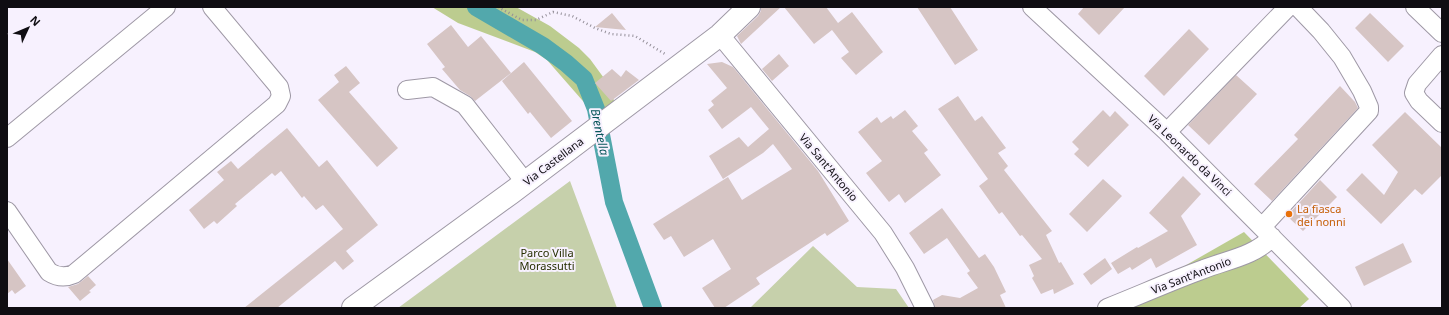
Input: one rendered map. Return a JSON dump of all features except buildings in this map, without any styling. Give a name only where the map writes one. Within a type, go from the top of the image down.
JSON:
[{"type":"main road","name":"Via Castellana","points":[[353,308],[525,182],[720,35],[749,7]]},
{"type":"street","points":[[7,138],[166,7]]},
{"type":"street","points":[[7,211],[49,272],[58,276],[69,276],[74,274],[277,104],[281,96],[279,88],[212,7]]},
{"type":"street","name":"Via Leonardo da Vinci","points":[[1032,7],[1167,132],[1342,308]]},
{"type":"street","points":[[1167,132],[1288,7]]},
{"type":"street","name":"Via Sant'Antonio","points":[[1108,308],[1248,253],[1265,244],[1267,232],[1369,111],[1365,96],[1342,57],[1321,31],[1298,7]]},
{"type":"street","points":[[1415,7],[1442,33]]},
{"type":"street","name":"Via Sant'Antonio","points":[[720,35],[883,233],[905,268],[925,308]]},
{"type":"street","points":[[1442,55],[1417,84],[1414,93],[1419,101],[1442,123]]},
{"type":"street","points":[[407,90],[432,86],[465,105],[525,182]]},
{"type":"path","points":[[498,7],[522,20],[536,20],[553,12],[572,16],[595,28],[611,34],[635,36],[664,53],[679,66]]},
{"type":"green space","points":[[432,7],[516,7],[550,26],[579,48],[590,59],[609,85],[615,104],[595,119],[589,108],[547,60],[535,52],[458,23]]},
{"type":"green space","name":"Parco Villa Morassutti","points":[[570,181],[617,308],[398,308]]},
{"type":"green space","points":[[1244,232],[1309,299],[1299,308],[1111,308]]},
{"type":"green space","points":[[813,246],[857,287],[896,289],[909,308],[750,308]]},
{"type":"waterway","name":"Brentella","points":[[476,7],[543,46],[584,79],[596,109],[614,202],[653,308]]},
{"type":"place","name":"La fiasca dei nonni","points":[[1289,214]]}]
